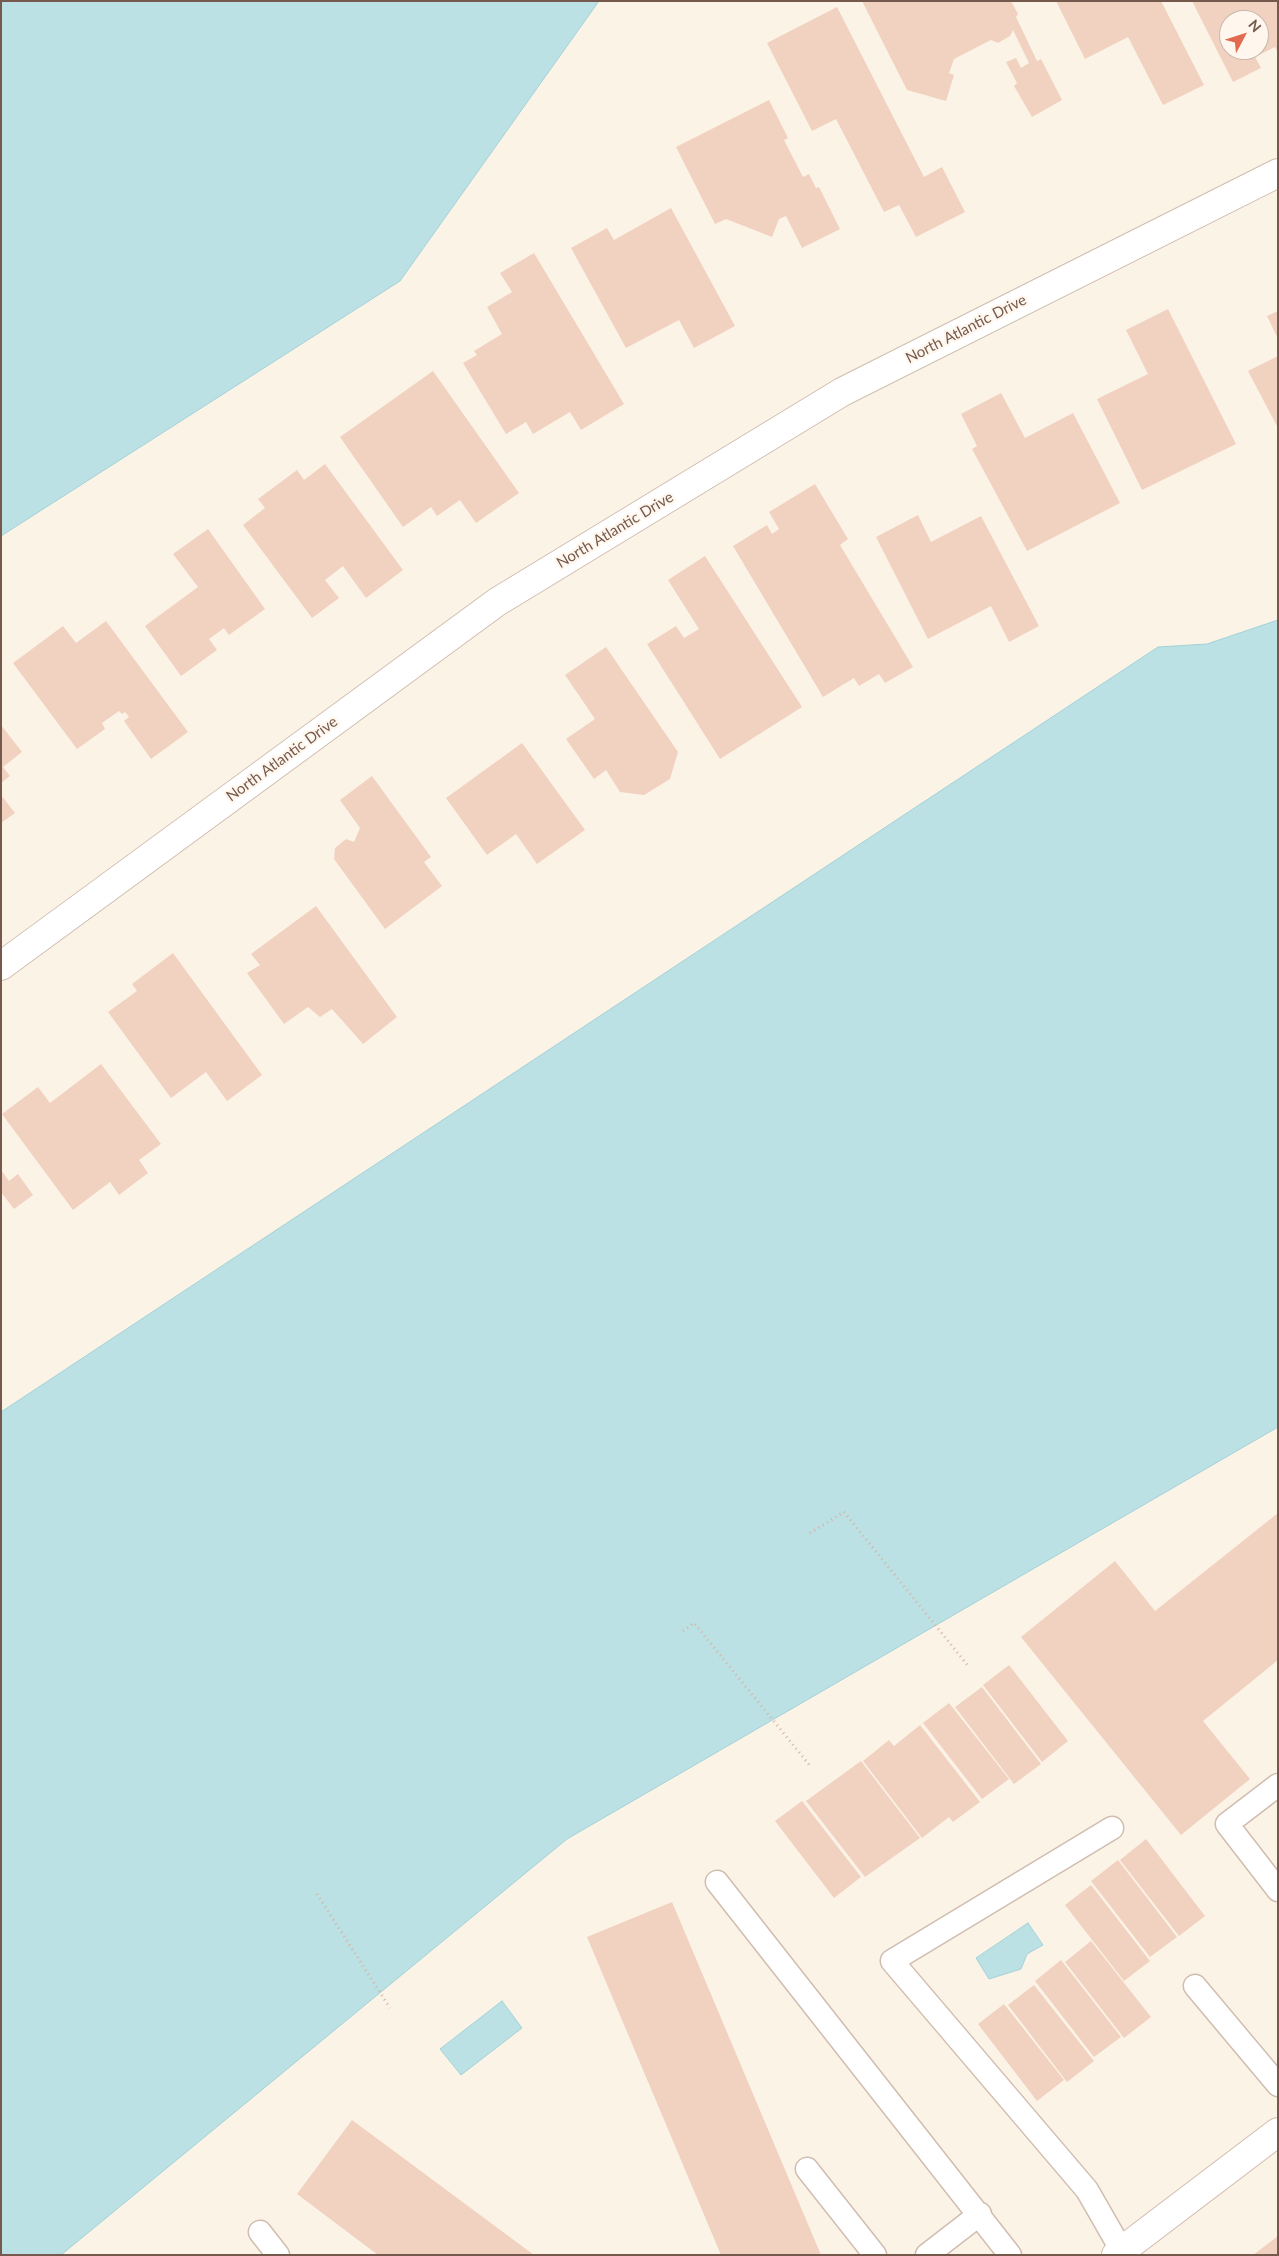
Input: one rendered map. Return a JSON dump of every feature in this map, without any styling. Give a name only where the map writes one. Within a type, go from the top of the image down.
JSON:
[{"type":"street","name":"North Atlantic Drive","points":[[1,966],[497,602],[842,392],[1278,173]]},
{"type":"street","points":[[1119,2253],[1278,2132]]},
{"type":"lane","points":[[1278,1785],[1226,1824],[1278,1890]]},
{"type":"lane","points":[[1112,1828],[892,1961],[1087,2190],[1119,2253]]},
{"type":"lane","points":[[717,1882],[980,2214],[1010,2255]]},
{"type":"lane","points":[[1195,1986],[1278,2085]]},
{"type":"lane","points":[[807,2169],[875,2255]]},
{"type":"lane","points":[[928,2255],[980,2214]]},
{"type":"lane","points":[[260,2232],[278,2255]]},
{"type":"path","points":[[810,1533],[844,1512],[968,1667]]},
{"type":"path","points":[[683,1631],[694,1623],[811,1767]]},
{"type":"path","points":[[317,1894],[390,2008]]},
{"type":"water","points":[[1,1],[599,1],[400,281],[1,536]]},
{"type":"water","points":[[1278,620],[1278,1427],[567,1839],[61,2255],[1,2255],[1,1412],[1158,647],[1207,644]]},
{"type":"water","points":[[1028,1923],[1043,1945],[1027,1954],[1021,1969],[989,1979],[976,1958]]},
{"type":"water","points":[[502,2001],[522,2028],[461,2075],[440,2049]]},
{"type":"building","points":[[862,1],[1011,1],[1018,14],[1016,17],[1037,61],[1041,59],[1062,100],[1032,117],[1014,86],[1017,83],[1006,62],[1016,58],[1021,68],[1029,63],[1013,30],[1010,36],[998,43],[991,40],[954,59],[949,73],[954,75],[946,101],[907,90]]},
{"type":"building","points":[[1056,1],[1161,1],[1204,85],[1163,105],[1128,37],[1085,59]]},
{"type":"building","points":[[1192,1],[1278,1],[1278,53],[1275,47],[1269,50],[1269,10],[1219,10],[1219,54]]},
{"type":"building","points":[[837,7],[924,177],[942,167],[965,212],[916,237],[899,205],[884,212],[836,119],[812,131],[767,43]]},
{"type":"building","points":[[1222,60],[1257,60],[1261,68],[1233,82]]},
{"type":"building","points":[[769,100],[788,138],[784,140],[803,177],[809,174],[816,188],[819,187],[840,229],[802,248],[786,216],[779,219],[772,237],[726,219],[715,224],[676,147]]},
{"type":"building","points":[[671,208],[735,326],[694,348],[679,320],[626,348],[571,248],[607,228],[614,240]]},
{"type":"building","points":[[534,253],[624,404],[581,430],[570,412],[533,434],[526,422],[506,434],[463,363],[477,355],[474,351],[502,334],[487,307],[512,292],[500,273]]},
{"type":"building","points":[[1168,309],[1236,444],[1142,490],[1097,399],[1148,374],[1126,330]]},
{"type":"building","points":[[1278,311],[1278,339],[1267,316]]},
{"type":"building","points":[[1278,356],[1278,428],[1248,371]]},
{"type":"building","points":[[433,371],[519,493],[476,523],[460,500],[437,516],[431,507],[403,527],[340,437]]},
{"type":"building","points":[[1001,393],[1025,438],[1073,413],[1120,503],[1027,551],[972,449],[977,446],[961,414]]},
{"type":"building","points":[[325,464],[403,570],[366,598],[343,566],[325,580],[339,598],[312,618],[243,525],[265,508],[258,499],[297,470],[304,480]]},
{"type":"building","points":[[815,484],[848,539],[840,545],[913,667],[885,683],[879,674],[859,686],[854,678],[823,697],[733,546],[767,525],[772,534],[779,529],[769,512]]},
{"type":"building","points":[[918,515],[931,542],[981,516],[1039,626],[1009,642],[991,606],[928,639],[876,537]]},
{"type":"building","points":[[208,529],[265,609],[229,635],[224,628],[209,639],[217,650],[181,676],[145,626],[198,587],[173,554]]},
{"type":"building","points":[[705,556],[802,707],[720,759],[647,644],[676,626],[684,638],[699,629],[668,580]]},
{"type":"building","points":[[106,621],[188,732],[151,759],[124,721],[129,717],[125,712],[122,714],[119,711],[102,723],[105,729],[77,749],[13,663],[63,626],[76,643]]},
{"type":"building","points":[[606,647],[678,752],[670,779],[644,795],[620,792],[606,770],[594,779],[566,739],[595,719],[565,675]]},
{"type":"building","points":[[1,725],[22,752],[3,767],[10,776],[1,783]]},
{"type":"building","points":[[522,743],[585,830],[537,864],[516,834],[487,855],[446,798]]},
{"type":"building","points":[[372,776],[431,857],[424,862],[442,886],[385,929],[334,859],[335,848],[346,839],[354,842],[360,828],[340,800]]},
{"type":"building","points":[[1,795],[15,813],[1,823]]},
{"type":"building","points":[[316,906],[397,1017],[363,1044],[332,1009],[320,1017],[308,1007],[284,1024],[247,973],[260,965],[251,954]]},
{"type":"building","points":[[173,953],[262,1075],[227,1101],[206,1072],[171,1098],[108,1012],[137,991],[132,984]]},
{"type":"building","points":[[101,1064],[161,1144],[139,1160],[148,1173],[119,1195],[110,1182],[73,1210],[2,1114],[38,1087],[50,1103]]},
{"type":"building","points":[[1,1170],[9,1181],[18,1174],[33,1195],[14,1209],[1,1192]]},
{"type":"building","points":[[1278,1513],[1278,1660],[1203,1721],[1250,1779],[1181,1835],[1021,1637],[1115,1561],[1155,1611]]},
{"type":"building","points":[[1009,1665],[1068,1741],[1042,1762],[983,1685]]},
{"type":"building","points":[[982,1687],[1041,1764],[1014,1784],[955,1707]]},
{"type":"building","points":[[949,1703],[1009,1779],[982,1799],[923,1723]]},
{"type":"building","points":[[920,1725],[980,1802],[953,1822],[949,1817],[922,1838],[863,1761],[889,1740],[894,1746]]},
{"type":"building","points":[[861,1761],[920,1838],[865,1877],[806,1801]]},
{"type":"building","points":[[802,1801],[861,1877],[834,1898],[775,1821]]},
{"type":"building","points":[[1146,1839],[1205,1916],[1179,1936],[1120,1860]]},
{"type":"building","points":[[1118,1860],[1177,1937],[1150,1957],[1091,1881]]},
{"type":"building","points":[[1091,1885],[1150,1961],[1124,1981],[1065,1905]]},
{"type":"building","points":[[672,1902],[821,2255],[721,2255],[587,1937]]},
{"type":"building","points":[[1091,1941],[1151,2017],[1124,2038],[1065,1962]]},
{"type":"building","points":[[1061,1960],[1121,2037],[1094,2057],[1035,1981]]},
{"type":"building","points":[[1034,1985],[1094,2061],[1067,2082],[1008,2005]]},
{"type":"building","points":[[1004,2004],[1064,2080],[1037,2101],[978,2024]]},
{"type":"building","points":[[352,2120],[534,2255],[378,2255],[297,2194]]},
{"type":"building","points":[[1278,2236],[1278,2255],[1253,2255]]}]
